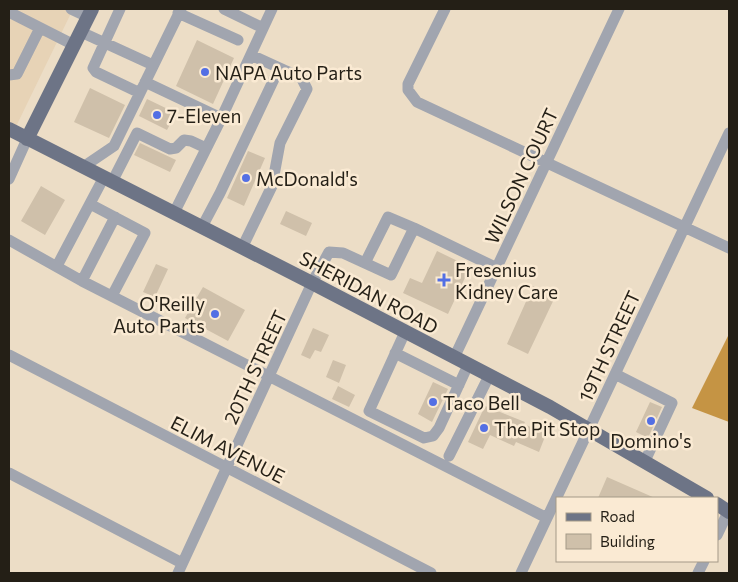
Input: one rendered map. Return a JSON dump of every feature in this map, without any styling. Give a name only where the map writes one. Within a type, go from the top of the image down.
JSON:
[{"type":"main road","points":[[28,139],[90,13]]},
{"type":"main road","name":"SHERIDAN ROAD","points":[[9,129],[312,283],[489,376],[589,429],[705,497]]},
{"type":"main road","points":[[718,505],[729,511]]},
{"type":"street","points":[[71,9],[90,13]]},
{"type":"street","points":[[120,9],[93,68],[96,72],[140,93]]},
{"type":"street","points":[[224,9],[263,28]]},
{"type":"street","points":[[174,213],[272,9]]},
{"type":"street","points":[[445,9],[408,84],[408,90],[417,102],[729,248]]},
{"type":"street","name":"WILSON COURT","points":[[454,358],[619,9]]},
{"type":"street","points":[[83,167],[114,146],[180,10],[238,40]]},
{"type":"street","points":[[9,12],[74,45]]},
{"type":"street","points":[[9,75],[17,74],[40,28]]},
{"type":"street","points":[[81,32],[153,65]]},
{"type":"street","points":[[242,248],[272,186],[280,143],[307,89],[300,77],[251,55]]},
{"type":"street","points":[[202,227],[275,77],[284,70]]},
{"type":"street","points":[[145,82],[221,118]]},
{"type":"street","points":[[57,266],[90,204],[108,180],[137,133],[170,148],[176,148],[184,140],[191,140],[206,148]]},
{"type":"street","name":"19TH STREET","points":[[557,497],[729,133]]},
{"type":"street","points":[[9,177],[28,139]]},
{"type":"street","points":[[90,204],[144,232],[112,296]]},
{"type":"street","points":[[82,280],[115,217]]},
{"type":"street","points":[[414,228],[391,275],[365,263],[388,217],[414,228],[497,268]]},
{"type":"street","points":[[9,240],[112,296],[547,518]]},
{"type":"street","name":"20TH STREET","points":[[180,568],[312,283],[329,252],[343,253],[365,263]]},
{"type":"street","points":[[405,332],[369,412],[424,438],[433,436],[439,428],[468,365]]},
{"type":"street","points":[[395,354],[459,385]]},
{"type":"street","name":"ELIM AVENUE","points":[[9,355],[431,573]]},
{"type":"street","points":[[614,374],[672,403],[645,461]]},
{"type":"street","points":[[449,456],[489,376]]},
{"type":"street","points":[[9,473],[180,568]]},
{"type":"street","name":"19TH STREET","points":[[521,573],[556,499]]},
{"type":"street","points":[[718,533],[729,511]]},
{"type":"shaded area","points":[[9,9],[17,11],[18,9],[73,9],[9,141]]},
{"type":"shaded area","points":[[729,334],[729,422],[692,408]]},
{"type":"building","name":"NAPA Auto Parts","points":[[197,40],[234,58],[213,104],[176,86]]},
{"type":"building","points":[[90,88],[125,105],[109,138],[74,122]]},
{"type":"building","name":"7-Eleven","points":[[147,99],[176,113],[167,130],[139,116]]},
{"type":"building","name":"7-Eleven","points":[[140,143],[176,160],[170,172],[134,155]]},
{"type":"building","name":"McDonald's","points":[[248,151],[265,158],[244,206],[227,198]]},
{"type":"building","points":[[41,186],[65,200],[45,235],[21,221]]},
{"type":"building","points":[[286,211],[312,223],[306,236],[280,224]]},
{"type":"building","name":"Fresenius Kidney Care","points":[[437,251],[470,267],[448,314],[403,293],[410,278],[422,283]]},
{"type":"building","points":[[156,264],[168,269],[155,297],[143,292]]},
{"type":"building","points":[[533,286],[555,297],[528,354],[507,344]]},
{"type":"building","name":"O'Reilly Auto Parts","points":[[203,287],[245,310],[228,341],[185,318]]},
{"type":"building","points":[[313,328],[329,335],[321,352],[315,350],[310,359],[301,355]]},
{"type":"building","points":[[333,360],[346,365],[339,383],[326,377]]},
{"type":"building","name":"Taco Bell","points":[[433,382],[448,389],[432,422],[418,414]]},
{"type":"building","points":[[338,386],[355,395],[349,407],[332,399]]},
{"type":"building","name":"Domino's","points":[[650,402],[662,407],[648,438],[636,432]]},
{"type":"building","points":[[485,406],[525,422],[524,424],[546,434],[539,452],[516,442],[514,446],[490,435],[483,449],[468,442]]},
{"type":"building","points":[[607,477],[653,497],[598,497]]},
{"type":"place","name":"NAPA Auto Parts","points":[[205,72]]},
{"type":"place","name":"7-Eleven","points":[[157,115]]},
{"type":"place","name":"McDonald's","points":[[246,178]]},
{"type":"place","name":"Fresenius Kidney Care","points":[[444,280]]},
{"type":"place","name":"O'Reilly Auto Parts","points":[[215,314]]},
{"type":"place","name":"Taco Bell","points":[[433,402]]},
{"type":"place","name":"Domino's","points":[[651,421]]},
{"type":"place","name":"The Pit Stop","points":[[484,428]]}]
